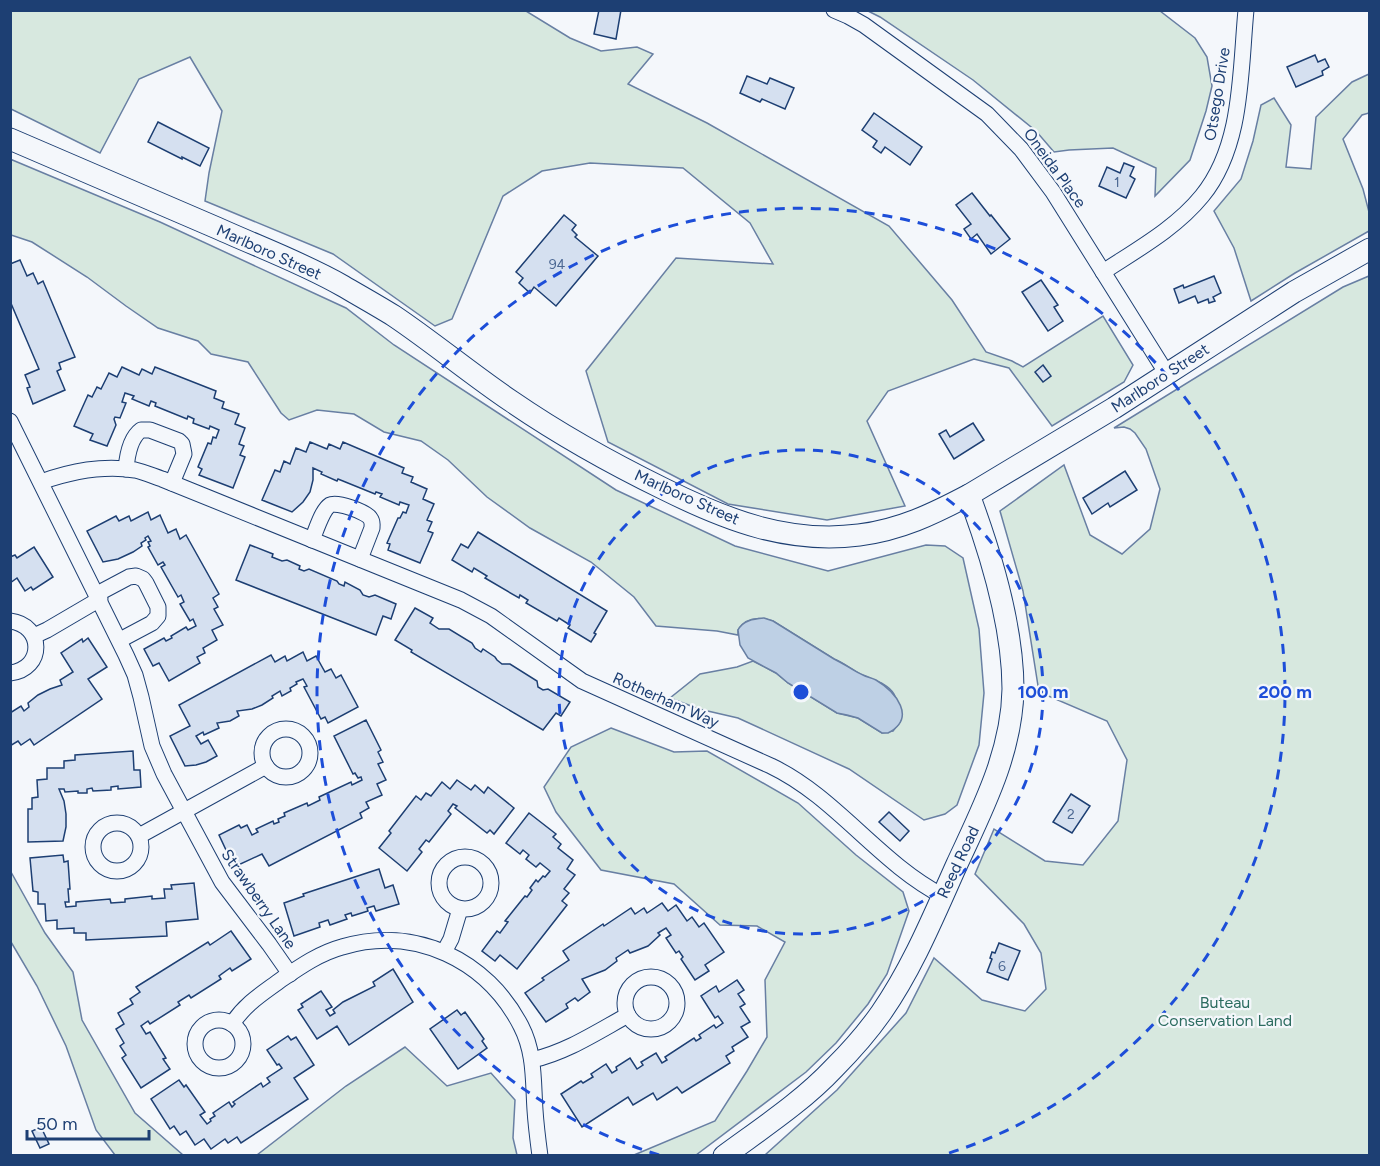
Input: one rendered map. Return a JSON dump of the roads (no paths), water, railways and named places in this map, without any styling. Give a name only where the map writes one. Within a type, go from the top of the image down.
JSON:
[{"type":"street","name":"Oneida Place","points":[[834,10],[864,25],[968,99],[1005,131],[1037,170],[1167,374]]},
{"type":"street","name":"Otsego Drive","points":[[1104,272],[1179,219],[1202,196],[1214,178],[1232,136],[1246,10]]},
{"type":"street","name":"Marlboro Street","points":[[10,139],[340,284],[394,316],[501,395],[565,436],[659,487],[736,521],[797,535],[817,537],[860,535],[904,525],[926,517],[969,495],[1114,408],[1293,292],[1370,249]]},
{"type":"street","name":"Strawberry Lane","points":[[10,421],[120,640],[135,675],[152,746],[164,774],[222,882],[290,974]]},
{"type":"street","points":[[126,470],[135,435],[141,430],[150,430],[179,441],[183,446],[184,456],[172,483]]},
{"type":"street","name":"Rotherham Way","points":[[41,483],[60,476],[101,468],[138,471],[461,600],[491,616],[546,654],[574,677],[784,772],[817,795],[919,882],[943,896]]},
{"type":"street","name":"Reed Road","points":[[724,1155],[818,1084],[880,1014],[919,947],[996,774],[1008,734],[1012,667],[1005,621],[990,556],[969,495]]},
{"type":"street","points":[[312,540],[324,511],[331,505],[338,504],[365,514],[373,525],[360,559]]},
{"type":"street","points":[[34,636],[47,630],[98,596],[136,576],[144,581],[158,606],[158,616],[154,621],[120,640]]},
{"type":"street","points":[[10,621],[24,625],[34,636],[36,651],[29,665],[10,673]]},
{"type":"street","points":[[139,836],[266,766]]},
{"type":"street","points":[[444,952],[451,939],[460,909]]},
{"type":"street","points":[[232,1024],[246,1006],[290,974],[321,955],[340,947],[382,940],[423,945],[444,952],[480,974],[502,996],[523,1029],[531,1052],[540,1155]]},
{"type":"street","points":[[532,1060],[564,1050],[628,1015]]},
{"type":"water","points":[[764,618],[773,621],[834,659],[883,685],[900,705],[902,713],[897,727],[888,733],[882,733],[858,718],[837,713],[776,673],[748,658],[740,645],[738,630],[746,622]]},
{"type":"park label","name":"Buteau Conservation Land","points":[[1225,1011]]}]
